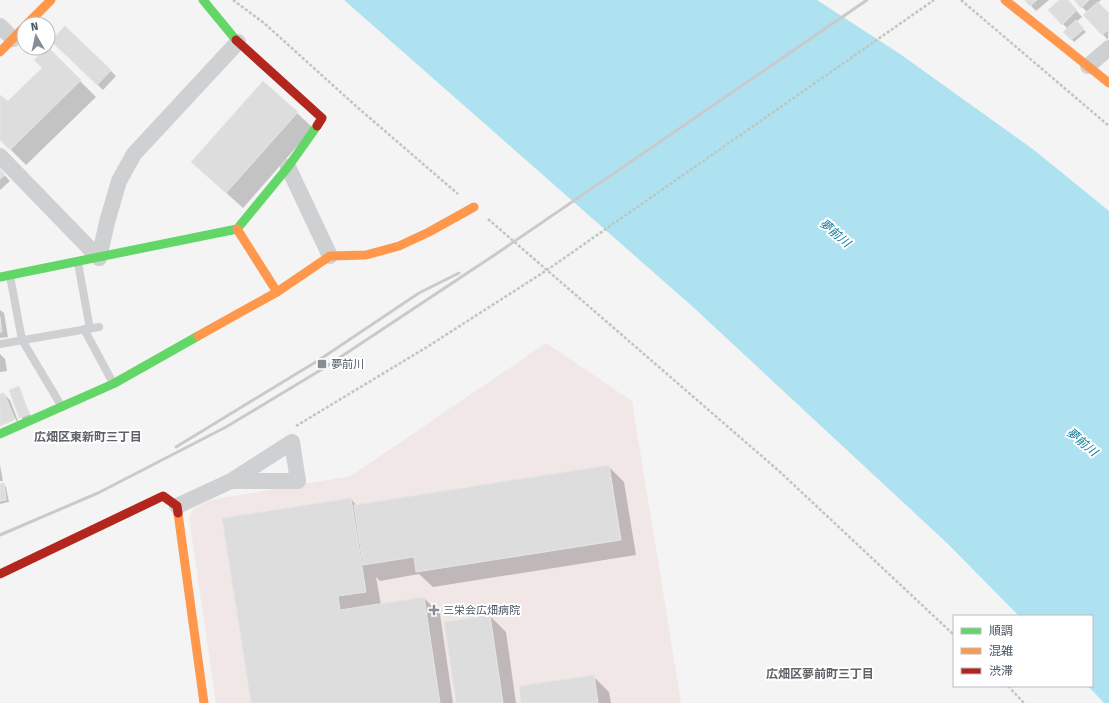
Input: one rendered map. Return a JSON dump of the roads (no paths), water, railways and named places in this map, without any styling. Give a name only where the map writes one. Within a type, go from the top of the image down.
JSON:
[{"type":"street","points":[[35,16],[51,0]]},
{"type":"street","points":[[0,277],[98,258],[237,228],[288,167],[322,118],[238,42],[203,0]]},
{"type":"street","points":[[1005,0],[1109,83]]},
{"type":"street","points":[[0,26],[12,39]]},
{"type":"street","points":[[0,52],[16,35]]},
{"type":"street","points":[[98,258],[119,181],[134,154],[238,42]]},
{"type":"street","points":[[1088,66],[1109,48]]},
{"type":"street","points":[[0,156],[98,258]]},
{"type":"street","points":[[288,167],[330,256]]},
{"type":"street","points":[[0,434],[113,384],[277,292],[330,256],[366,255],[399,246],[429,232],[474,207]]},
{"type":"street","points":[[237,228],[277,292]]},
{"type":"street","points":[[177,506],[231,481],[292,442],[298,481],[231,481]]},
{"type":"street","points":[[0,574],[163,496],[177,506],[204,703]]},
{"type":"lane","points":[[78,262],[91,328],[113,384]]},
{"type":"lane","points":[[10,275],[22,340],[62,407]]},
{"type":"lane","points":[[0,344],[91,328]]},
{"type":"water","points":[[344,0],[817,0],[900,54],[1034,150],[1109,211],[1109,703],[1104,703],[1089,687],[1093,687],[1093,615],[1018,615],[948,544],[693,307]]},
{"type":"railway","points":[[0,535],[98,493],[226,427],[324,368],[496,254],[867,0]]},
{"type":"railway","points":[[176,447],[319,360],[419,293],[459,273]]},
{"type":"place","name":"夢前川","points":[[322,364]]},
{"type":"place","name":"三栄会広畑病院","points":[[434,610]]},
{"type":"district","name":"広畑区東新町三丁目","points":[[88,437]]},
{"type":"district","name":"広畑区夢前町三丁目","points":[[820,674]]}]
